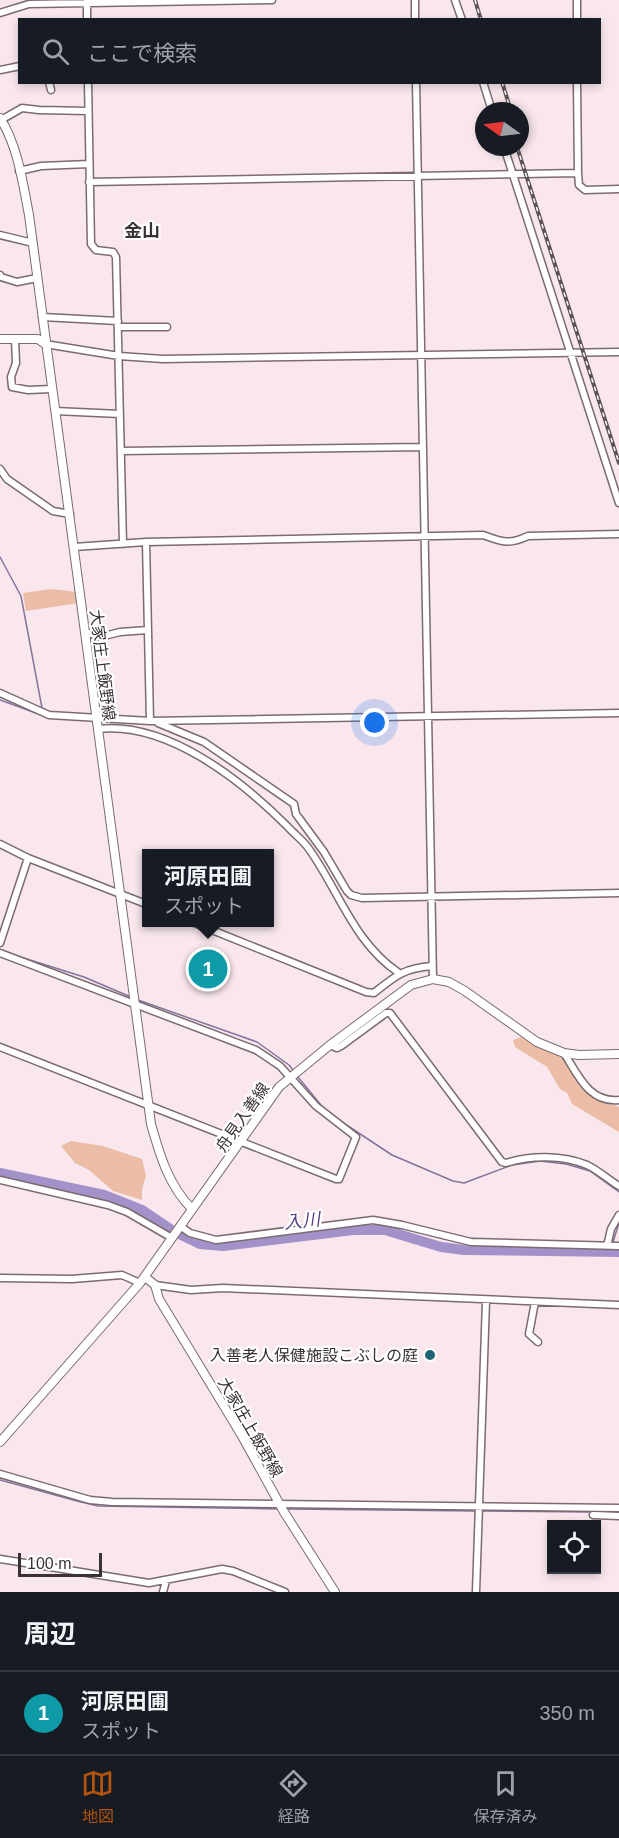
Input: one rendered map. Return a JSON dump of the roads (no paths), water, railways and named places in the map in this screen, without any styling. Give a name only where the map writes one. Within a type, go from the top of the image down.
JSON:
[{"type":"main road","name":"大家庄上飯野線","points":[[0,119],[8,130],[28,207],[148,1106],[154,1137],[169,1179],[181,1198],[192,1209]]},
{"type":"main road","points":[[0,339],[38,339],[45,344]]},
{"type":"main road","points":[[433,979],[449,982],[465,991],[537,1042],[564,1053],[619,1054]]},
{"type":"main road","name":"舟見入善線","points":[[0,1442],[143,1280],[266,1103],[290,1077],[411,985],[433,979]]},
{"type":"main road","name":"大家庄上飯野線","points":[[143,1280],[155,1285],[159,1299],[216,1392],[281,1507],[335,1592]]},
{"type":"street","points":[[0,13],[29,4],[272,0]]},
{"type":"street","points":[[415,0],[415,18]]},
{"type":"street","points":[[455,0],[461,18]]},
{"type":"street","points":[[577,0],[577,18]]},
{"type":"street","points":[[87,2],[87,18]]},
{"type":"street","points":[[0,70],[18,66]]},
{"type":"street","points":[[50,84],[51,90]]},
{"type":"street","points":[[88,84],[91,244],[96,250],[113,252],[116,257],[123,544]]},
{"type":"street","points":[[416,84],[433,979]]},
{"type":"street","points":[[484,84],[489,102]]},
{"type":"street","points":[[577,84],[579,185],[585,190],[619,189]]},
{"type":"street","points":[[0,119],[22,108],[88,111]]},
{"type":"street","points":[[507,156],[619,503]]},
{"type":"street","points":[[19,171],[41,166],[89,164]]},
{"type":"street","points":[[89,182],[578,173]]},
{"type":"street","points":[[0,235],[33,243]]},
{"type":"street","points":[[0,275],[1,278],[17,282],[37,278]]},
{"type":"street","points":[[42,317],[166,327]]},
{"type":"street","points":[[15,339],[16,363],[11,376],[12,387],[28,390],[52,389]]},
{"type":"street","points":[[45,344],[119,356],[163,358],[619,352]]},
{"type":"street","points":[[55,411],[120,414]]},
{"type":"street","points":[[121,451],[423,447]]},
{"type":"street","points":[[0,470],[8,479],[52,511],[70,514]]},
{"type":"street","points":[[74,547],[146,542],[483,535],[502,542],[514,542],[528,536],[619,534]]},
{"type":"street","points":[[146,542],[153,721]]},
{"type":"street","points":[[85,632],[100,637],[120,632],[148,630]]},
{"type":"street","points":[[0,693],[49,715],[140,732],[200,755],[268,806],[308,847],[367,946],[385,964],[399,973]]},
{"type":"street","points":[[97,725],[153,721],[619,713]]},
{"type":"street","points":[[153,721],[204,742],[294,804],[296,814],[324,852],[351,895],[362,898],[619,893]]},
{"type":"street","points":[[0,844],[28,858],[142,902]]},
{"type":"street","points":[[0,943],[28,858]]},
{"type":"street","points":[[204,927],[366,992],[374,993],[399,973],[414,967],[432,966]]},
{"type":"street","points":[[0,953],[256,1050],[270,1058],[316,1106],[356,1137],[339,1179],[0,1047]]},
{"type":"street","points":[[330,1045],[337,1048],[342,1046],[386,1013],[390,1013],[502,1162],[535,1157],[569,1160],[588,1165],[619,1186]]},
{"type":"street","points":[[564,1053],[587,1088],[607,1101],[619,1100]]},
{"type":"street","points":[[0,1180],[108,1205],[127,1212],[172,1238]]},
{"type":"street","points":[[607,1246],[611,1229],[619,1215]]},
{"type":"street","points":[[180,1226],[190,1233],[216,1240],[373,1220],[471,1242],[619,1246]]},
{"type":"street","points":[[0,1278],[72,1279],[123,1275],[143,1280]]},
{"type":"street","points":[[155,1285],[191,1290],[223,1288],[619,1305]]},
{"type":"street","points":[[476,1592],[486,1301]]},
{"type":"street","points":[[535,1302],[528,1334],[538,1342]]},
{"type":"street","points":[[0,1474],[90,1500],[112,1502],[281,1507],[619,1508]]},
{"type":"street","points":[[593,1515],[619,1516]]},
{"type":"street","points":[[0,1559],[137,1581],[166,1581],[222,1569],[233,1571],[285,1592]]},
{"type":"street","points":[[164,1592],[166,1581]]},
{"type":"waterway","points":[[0,557],[21,596],[42,708]]},
{"type":"waterway","points":[[0,700],[44,716]]},
{"type":"waterway","points":[[14,955],[84,977],[131,997]]},
{"type":"waterway","points":[[138,1000],[257,1042],[293,1070]]},
{"type":"waterway","points":[[298,1077],[325,1110]]},
{"type":"waterway","points":[[339,1120],[392,1155],[453,1181],[464,1183],[512,1165],[540,1161],[566,1164],[590,1171],[619,1192]]},
{"type":"waterway","name":"入川","points":[[0,1173],[104,1195],[142,1210],[173,1231],[200,1244],[223,1246],[353,1230],[385,1230],[441,1247],[464,1250],[619,1252]]},
{"type":"waterway","points":[[613,1242],[619,1223]]},
{"type":"waterway","name":"入川","points":[[613,1247],[613,1252]]},
{"type":"waterway","points":[[0,1480],[98,1506],[279,1509]]},
{"type":"waterway","points":[[287,1509],[477,1511]]},
{"type":"waterway","points":[[482,1511],[591,1512]]},
{"type":"waterway","points":[[605,1512],[619,1513]]},
{"type":"railway","points":[[475,0],[480,18]]},
{"type":"railway","points":[[503,84],[508,102]]},
{"type":"railway","points":[[520,156],[619,463]]},
{"type":"place","name":"河原田圃","points":[[208,969]]},
{"type":"place","name":"入善老人保健施設こぶしの庭","points":[[430,1355]]},
{"type":"district","name":"金山","points":[[142,231]]}]
